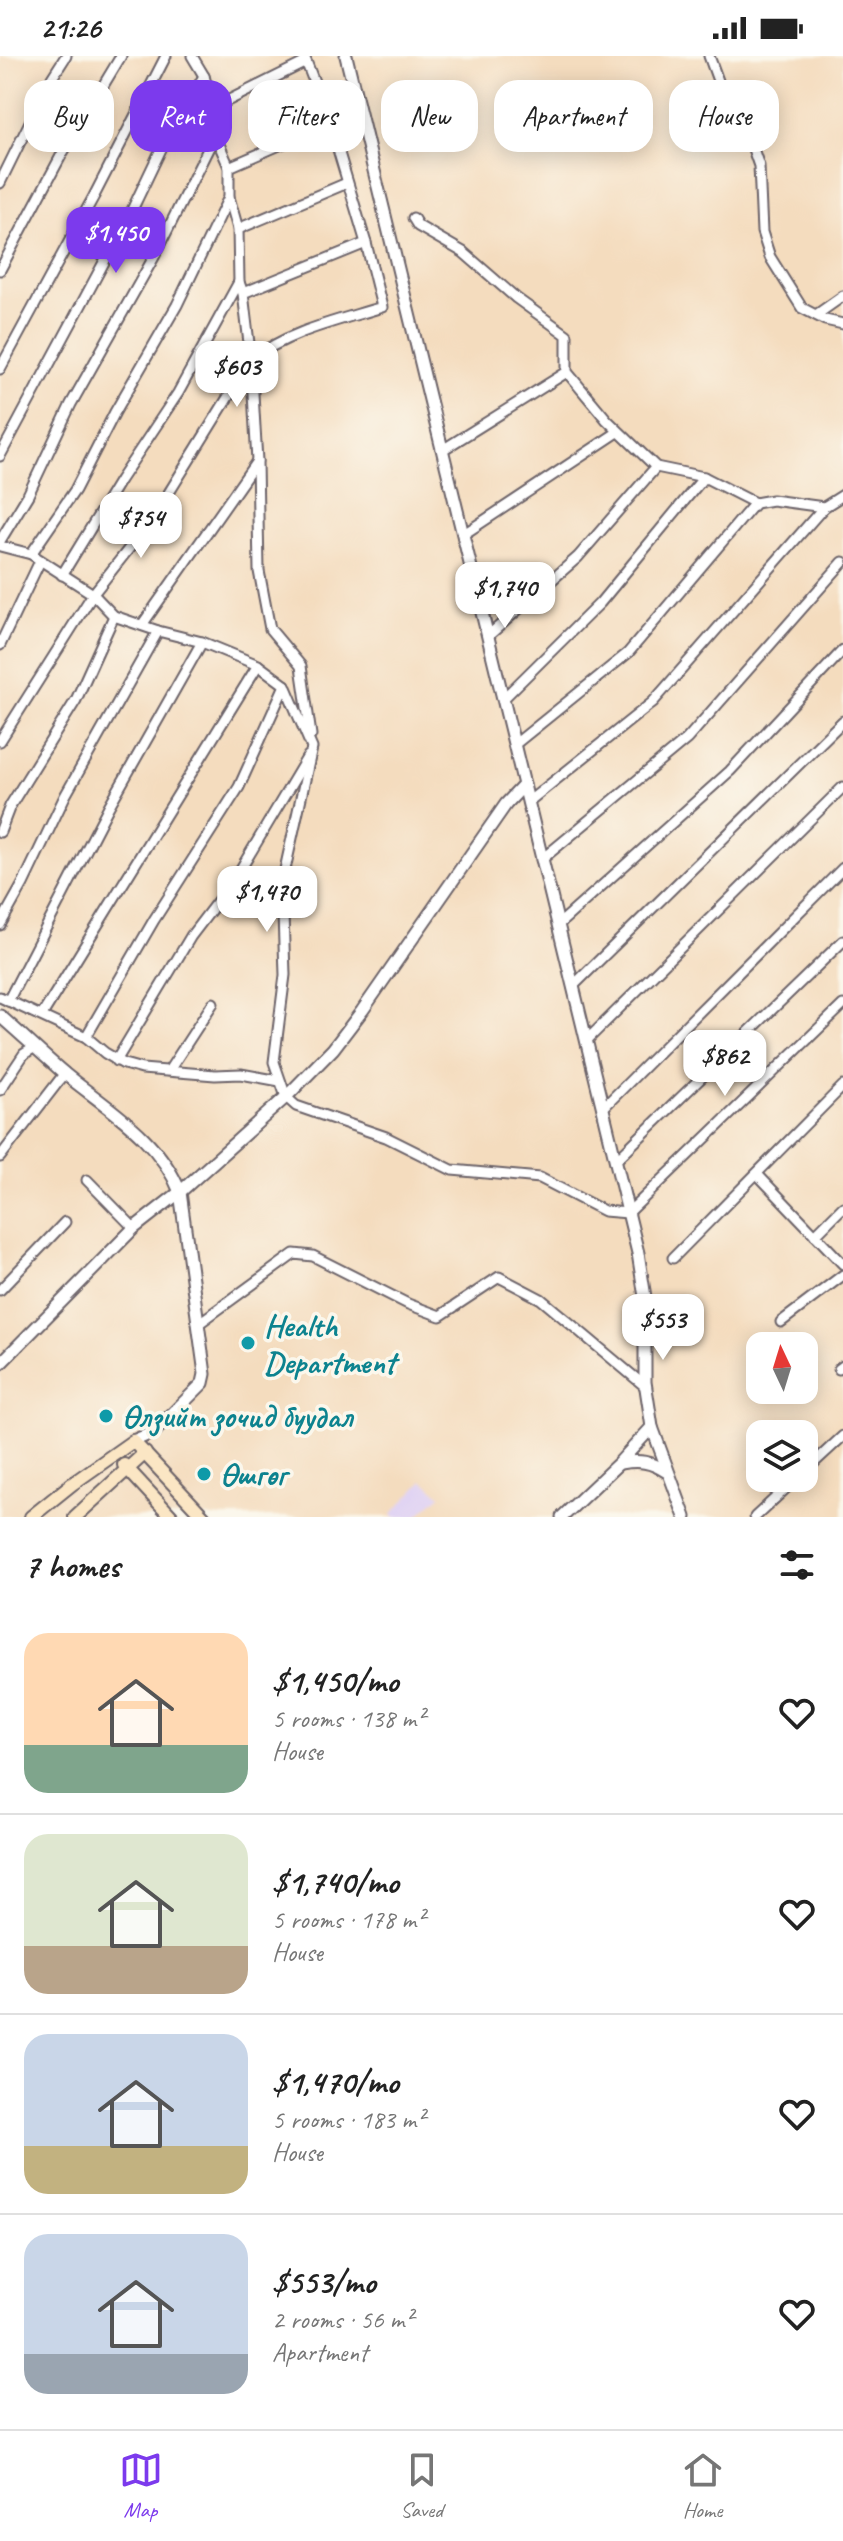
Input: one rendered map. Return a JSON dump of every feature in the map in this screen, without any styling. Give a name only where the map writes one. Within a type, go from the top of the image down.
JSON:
[{"type":"main road","points":[[31,1517],[133,1441],[204,1517]]},
{"type":"main road","points":[[75,1517],[145,1453]]},
{"type":"main road","points":[[114,1454],[172,1517]]},
{"type":"main road","points":[[72,1484],[78,1482],[89,1487],[91,1503]]},
{"type":"street","points":[[0,183],[50,81],[66,56]]},
{"type":"street","points":[[0,270],[62,154],[121,56]]},
{"type":"street","points":[[0,369],[166,56]]},
{"type":"street","points":[[192,56],[205,80]]},
{"type":"street","points":[[346,56],[638,1253],[645,1297],[646,1387],[652,1427],[685,1517]]},
{"type":"street","points":[[709,56],[725,100],[737,126],[752,146],[759,166],[762,232],[770,257],[802,308],[843,324]]},
{"type":"street","points":[[232,98],[305,59],[313,80]]},
{"type":"street","points":[[0,456],[132,210],[163,145],[204,76]]},
{"type":"street","points":[[206,152],[154,257],[71,404],[28,495],[0,544],[31,554],[93,594],[114,616],[202,642],[258,665],[285,685],[312,748]]},
{"type":"street","points":[[222,152],[229,167],[229,197],[238,229],[239,282],[251,360],[259,571],[270,629],[301,666],[312,748],[282,883],[285,975],[274,1062],[286,1097],[296,1106],[386,1137],[452,1170],[540,1178],[604,1211],[628,1213],[843,1005]]},
{"type":"street","points":[[229,167],[263,152]]},
{"type":"street","points":[[0,741],[93,594],[154,517],[251,360],[293,336],[382,307],[338,152]]},
{"type":"street","points":[[238,229],[347,183]]},
{"type":"street","points":[[31,554],[75,490],[115,412],[177,305],[229,197]]},
{"type":"street","points":[[413,218],[418,226],[463,252],[516,298],[567,335],[567,372],[618,432],[656,467],[704,477],[755,503],[772,500],[824,507]]},
{"type":"street","points":[[243,293],[366,243]]},
{"type":"street","points":[[62,575],[178,393],[239,282]]},
{"type":"street","points":[[816,315],[843,296]]},
{"type":"street","points":[[444,449],[567,372]]},
{"type":"street","points":[[464,534],[618,432]]},
{"type":"street","points":[[142,625],[257,461]]},
{"type":"street","points":[[488,636],[578,557],[656,467]]},
{"type":"street","points":[[504,698],[600,603],[704,477]]},
{"type":"street","points":[[528,802],[653,702],[824,507],[843,495]]},
{"type":"street","points":[[514,745],[628,653],[755,503]]},
{"type":"street","points":[[0,645],[40,561]]},
{"type":"street","points":[[541,860],[687,739],[843,562]]},
{"type":"street","points":[[0,832],[10,806],[76,700],[114,616]]},
{"type":"street","points":[[0,925],[65,796],[158,631]]},
{"type":"street","points":[[202,642],[4,999],[86,1037],[116,1061],[142,1069],[241,1074],[280,1081]]},
{"type":"street","points":[[558,925],[730,771],[843,650]]},
{"type":"street","points":[[42,1015],[258,665]]},
{"type":"street","points":[[86,1037],[154,920],[239,787],[285,685]]},
{"type":"street","points":[[573,986],[843,721]]},
{"type":"street","points":[[116,1061],[191,936],[236,877],[312,748]]},
{"type":"street","points":[[0,1364],[134,1228],[180,1192],[286,1097],[333,1049],[506,804],[524,785]]},
{"type":"street","points":[[586,1041],[843,787]]},
{"type":"street","points":[[603,1108],[843,868]]},
{"type":"street","points":[[616,1160],[843,941]]},
{"type":"street","points":[[170,1069],[213,1003]]},
{"type":"street","points":[[0,1016],[132,1126],[162,1157],[180,1192],[205,1374],[203,1383],[154,1432],[145,1453]]},
{"type":"street","points":[[0,1090],[24,1054],[35,1047]]},
{"type":"street","points":[[0,1157],[65,1073]]},
{"type":"street","points":[[673,1258],[843,1086]]},
{"type":"street","points":[[757,1174],[843,1264]]},
{"type":"street","points":[[87,1180],[134,1228]]},
{"type":"street","points":[[815,1235],[843,1207]]},
{"type":"street","points":[[0,1290],[65,1222]]},
{"type":"street","points":[[198,1324],[294,1254],[313,1256],[408,1304],[440,1316],[499,1277],[541,1299],[646,1387]]},
{"type":"street","points":[[781,1322],[843,1275]]},
{"type":"street","points":[[562,1517],[652,1427]]},
{"type":"street","points":[[133,1441],[154,1432]]},
{"type":"street","points":[[818,1459],[843,1436]]},
{"type":"street","points":[[619,1463],[644,1461],[667,1472]]},
{"type":"street","points":[[755,1517],[782,1492]]},
{"type":"shaded area","points":[[423,1481],[441,1495],[416,1517],[394,1517],[392,1514]]},
{"type":"place","name":"Health Department","points":[[248,1343]]},
{"type":"place","name":"Өлзийт зочид буудал","points":[[106,1416]]},
{"type":"place","name":"Өшгөг","points":[[204,1474]]}]
